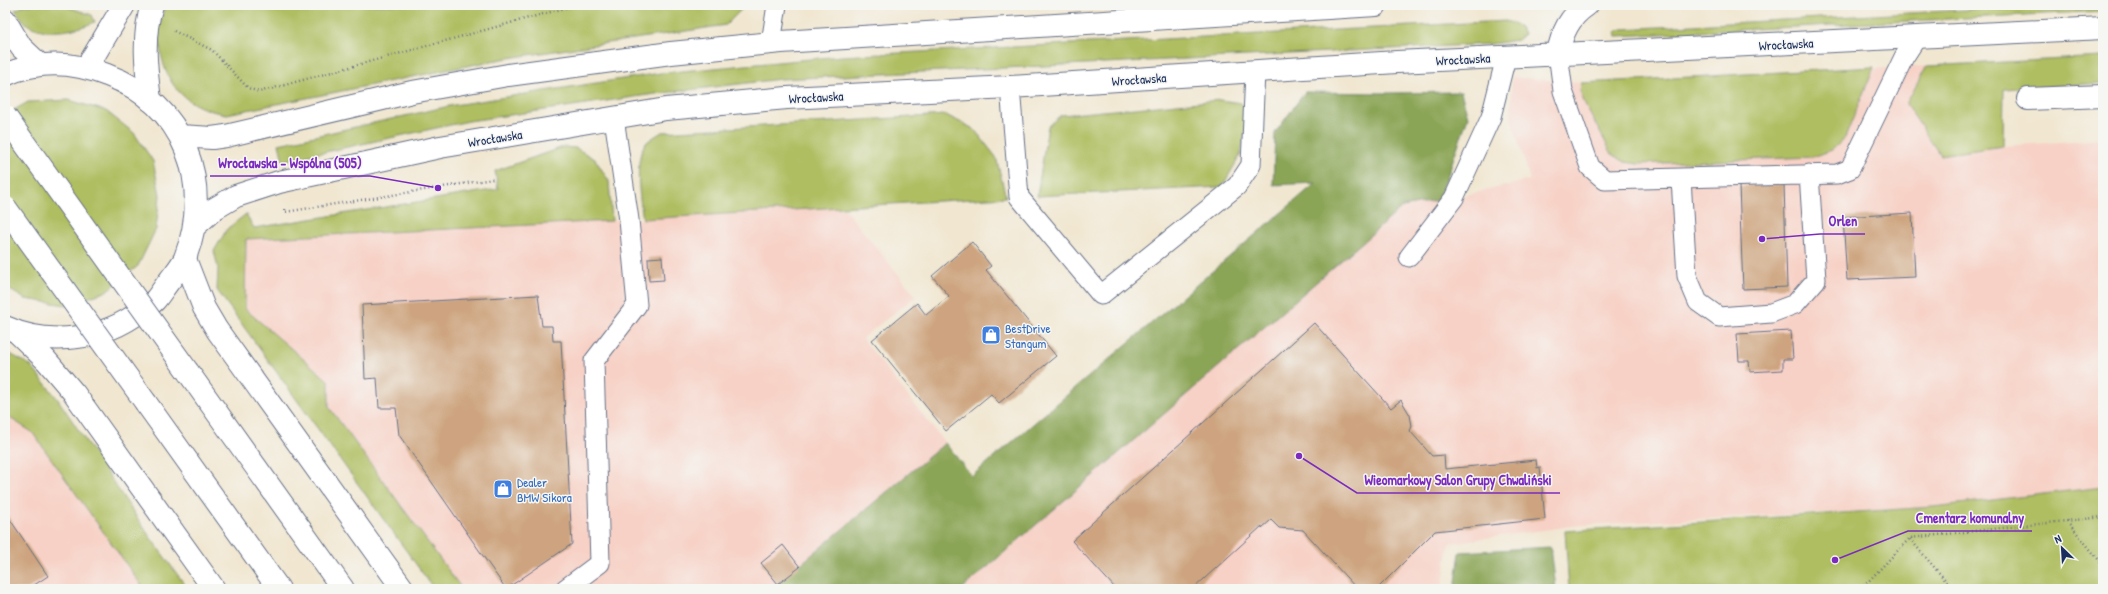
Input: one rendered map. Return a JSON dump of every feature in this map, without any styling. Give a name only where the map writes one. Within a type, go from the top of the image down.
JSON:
[{"type":"main road","points":[[87,67],[124,5]]},
{"type":"main road","points":[[150,100],[146,71],[146,48],[147,20],[152,5]]},
{"type":"main road","points":[[180,136],[212,138],[226,136],[412,92],[508,75],[670,53],[771,43],[1376,5]]},
{"type":"main road","points":[[1558,54],[1562,33],[1571,20],[1587,5]]},
{"type":"main road","points":[[5,20],[21,47],[40,65]]},
{"type":"main road","name":"Wrocławska","points":[[194,226],[214,209],[236,196],[279,182],[440,147],[666,110],[787,98],[1010,87],[1558,54],[2103,28]]},
{"type":"main road","points":[[5,76],[40,65],[61,64],[87,67],[127,82],[150,100],[171,122],[180,136],[192,165],[197,196],[194,226],[185,259],[155,300],[127,322],[95,335],[57,340],[12,331]]},
{"type":"main road","points":[[2028,99],[2103,96]]},
{"type":"main road","points":[[5,116],[343,589]]},
{"type":"main road","points":[[5,207],[279,589]]},
{"type":"main road","points":[[185,259],[204,308],[218,330],[403,589]]},
{"type":"main road","points":[[12,331],[46,360],[74,393],[214,589]]},
{"type":"lane","points":[[771,43],[777,5]]},
{"type":"lane","points":[[1558,54],[1563,91],[1590,167],[1606,180],[1837,174],[1850,169],[1904,56],[1917,38]]},
{"type":"lane","points":[[1408,257],[1454,198],[1491,117],[1506,57]]},
{"type":"lane","points":[[1010,87],[1019,197],[1101,295],[1237,186],[1251,165],[1255,72]]},
{"type":"lane","points":[[565,589],[600,563],[594,360],[636,305],[629,220],[614,118]]},
{"type":"lane","points":[[1681,179],[1687,276],[1698,302],[1719,317],[1770,313],[1795,304],[1816,280],[1809,174]]},
{"type":"path","points":[[169,29],[212,50],[248,88],[259,92],[576,5]]},
{"type":"path","points":[[284,206],[285,212],[493,179]]},
{"type":"path","points":[[1861,589],[1910,538],[2103,517]]},
{"type":"path","points":[[2067,521],[2103,565]]},
{"type":"path","points":[[1910,538],[1953,589]]},
{"type":"shaded area","points":[[1927,66],[1906,104],[1941,155],[2003,146],[2103,139],[2103,487],[1933,507],[1580,525],[1449,543],[1442,589],[963,589],[1403,206],[1454,198],[1530,180],[1511,117],[1512,77],[1581,83]]},
{"type":"shaded area","points":[[843,207],[916,296],[862,338],[945,443],[771,589],[462,589],[329,407],[329,381],[245,309],[246,239],[643,219]]},
{"type":"shaded area","points":[[5,415],[32,432],[144,589],[5,589]]},
{"type":"green space","points":[[25,5],[62,5],[92,15],[95,22],[63,31],[46,31],[30,26],[15,10]]},
{"type":"green space","points":[[165,5],[746,5],[726,25],[502,59],[227,114],[201,107],[190,101],[181,94],[167,74],[160,47],[159,31]]},
{"type":"green space","points":[[2053,5],[2103,5],[2103,11],[1617,36],[1615,32],[1622,29]]},
{"type":"green space","points":[[1506,21],[1519,26],[1524,34],[1517,40],[1492,44],[781,79],[655,94],[469,121],[283,161],[279,144],[454,105],[661,73],[842,56]]},
{"type":"green space","points":[[2103,57],[2103,83],[2004,89],[2003,146],[1940,155],[1906,104],[1927,66]]},
{"type":"green space","points":[[1874,67],[1845,138],[1832,150],[1813,157],[1638,164],[1625,162],[1612,154],[1585,105],[1580,91],[1581,83]]},
{"type":"green space","points":[[1305,92],[1461,92],[1468,117],[1439,200],[1403,207],[962,589],[771,589],[945,443],[972,476],[1316,183],[1273,185],[1275,133]]},
{"type":"green space","points":[[69,100],[106,111],[134,133],[153,161],[160,195],[156,229],[138,266],[105,292],[66,305],[25,299],[5,287],[5,115],[28,102]]},
{"type":"green space","points":[[1220,100],[1241,103],[1249,112],[1241,154],[1222,187],[1037,196],[1048,126],[1061,115]]},
{"type":"green space","points":[[946,115],[974,129],[996,157],[1006,197],[643,219],[638,180],[640,159],[642,150],[646,143],[662,132]]},
{"type":"green space","points":[[563,147],[576,148],[595,159],[609,181],[612,221],[246,239],[245,309],[329,381],[329,407],[462,589],[434,589],[217,290],[218,268],[214,251],[227,229],[246,214],[254,228],[498,189],[495,171]]},
{"type":"green space","points":[[5,351],[30,365],[57,398],[150,537],[188,589],[144,589],[32,432],[5,415]]},
{"type":"green space","points":[[2103,487],[2103,589],[1569,589],[1565,531],[1933,507]]},
{"type":"green space","points":[[1551,547],[1556,589],[1455,589],[1460,552]]},
{"type":"building","points":[[1784,184],[1787,287],[1743,289],[1739,186]]},
{"type":"building","points":[[1912,213],[1915,277],[1847,280],[1843,217]]},
{"type":"building","points":[[972,242],[991,266],[986,270],[1056,356],[999,403],[991,394],[946,431],[872,340],[917,303],[926,315],[949,296],[932,276]]},
{"type":"building","points":[[662,257],[664,280],[649,281],[648,258]]},
{"type":"building","name":"Dealer BMW Sikora","points":[[538,295],[542,326],[552,326],[553,341],[561,341],[572,544],[506,589],[399,435],[396,408],[379,408],[377,378],[365,379],[362,305]]},
{"type":"building","points":[[1314,323],[1391,408],[1401,400],[1410,415],[1412,426],[1410,431],[1432,456],[1444,455],[1445,469],[1536,460],[1537,468],[1540,467],[1545,519],[1435,531],[1377,589],[1357,589],[1303,530],[1279,528],[1271,520],[1262,528],[1262,526],[1193,589],[1116,589],[1072,541]]},
{"type":"building","points":[[1791,331],[1793,359],[1783,359],[1783,370],[1750,372],[1749,361],[1739,361],[1737,334]]},
{"type":"building","points":[[5,512],[48,576],[28,589],[5,589]]},
{"type":"building","points":[[783,545],[800,567],[778,584],[761,563]]},
{"type":"place","name":"Wrocławska - Wspólna (505)","points":[[438,188]]},
{"type":"place","name":"Orlen","points":[[1762,239]]},
{"type":"place","name":"BestDrive Stangum","points":[[991,335]]},
{"type":"place","name":"Wieomarkowy Salon Grupy Chwaliński","points":[[1299,456]]},
{"type":"place","name":"Dealer BMW Sikora","points":[[503,489]]},
{"type":"place","name":"Cmentarz komunalny","points":[[1835,560]]}]
